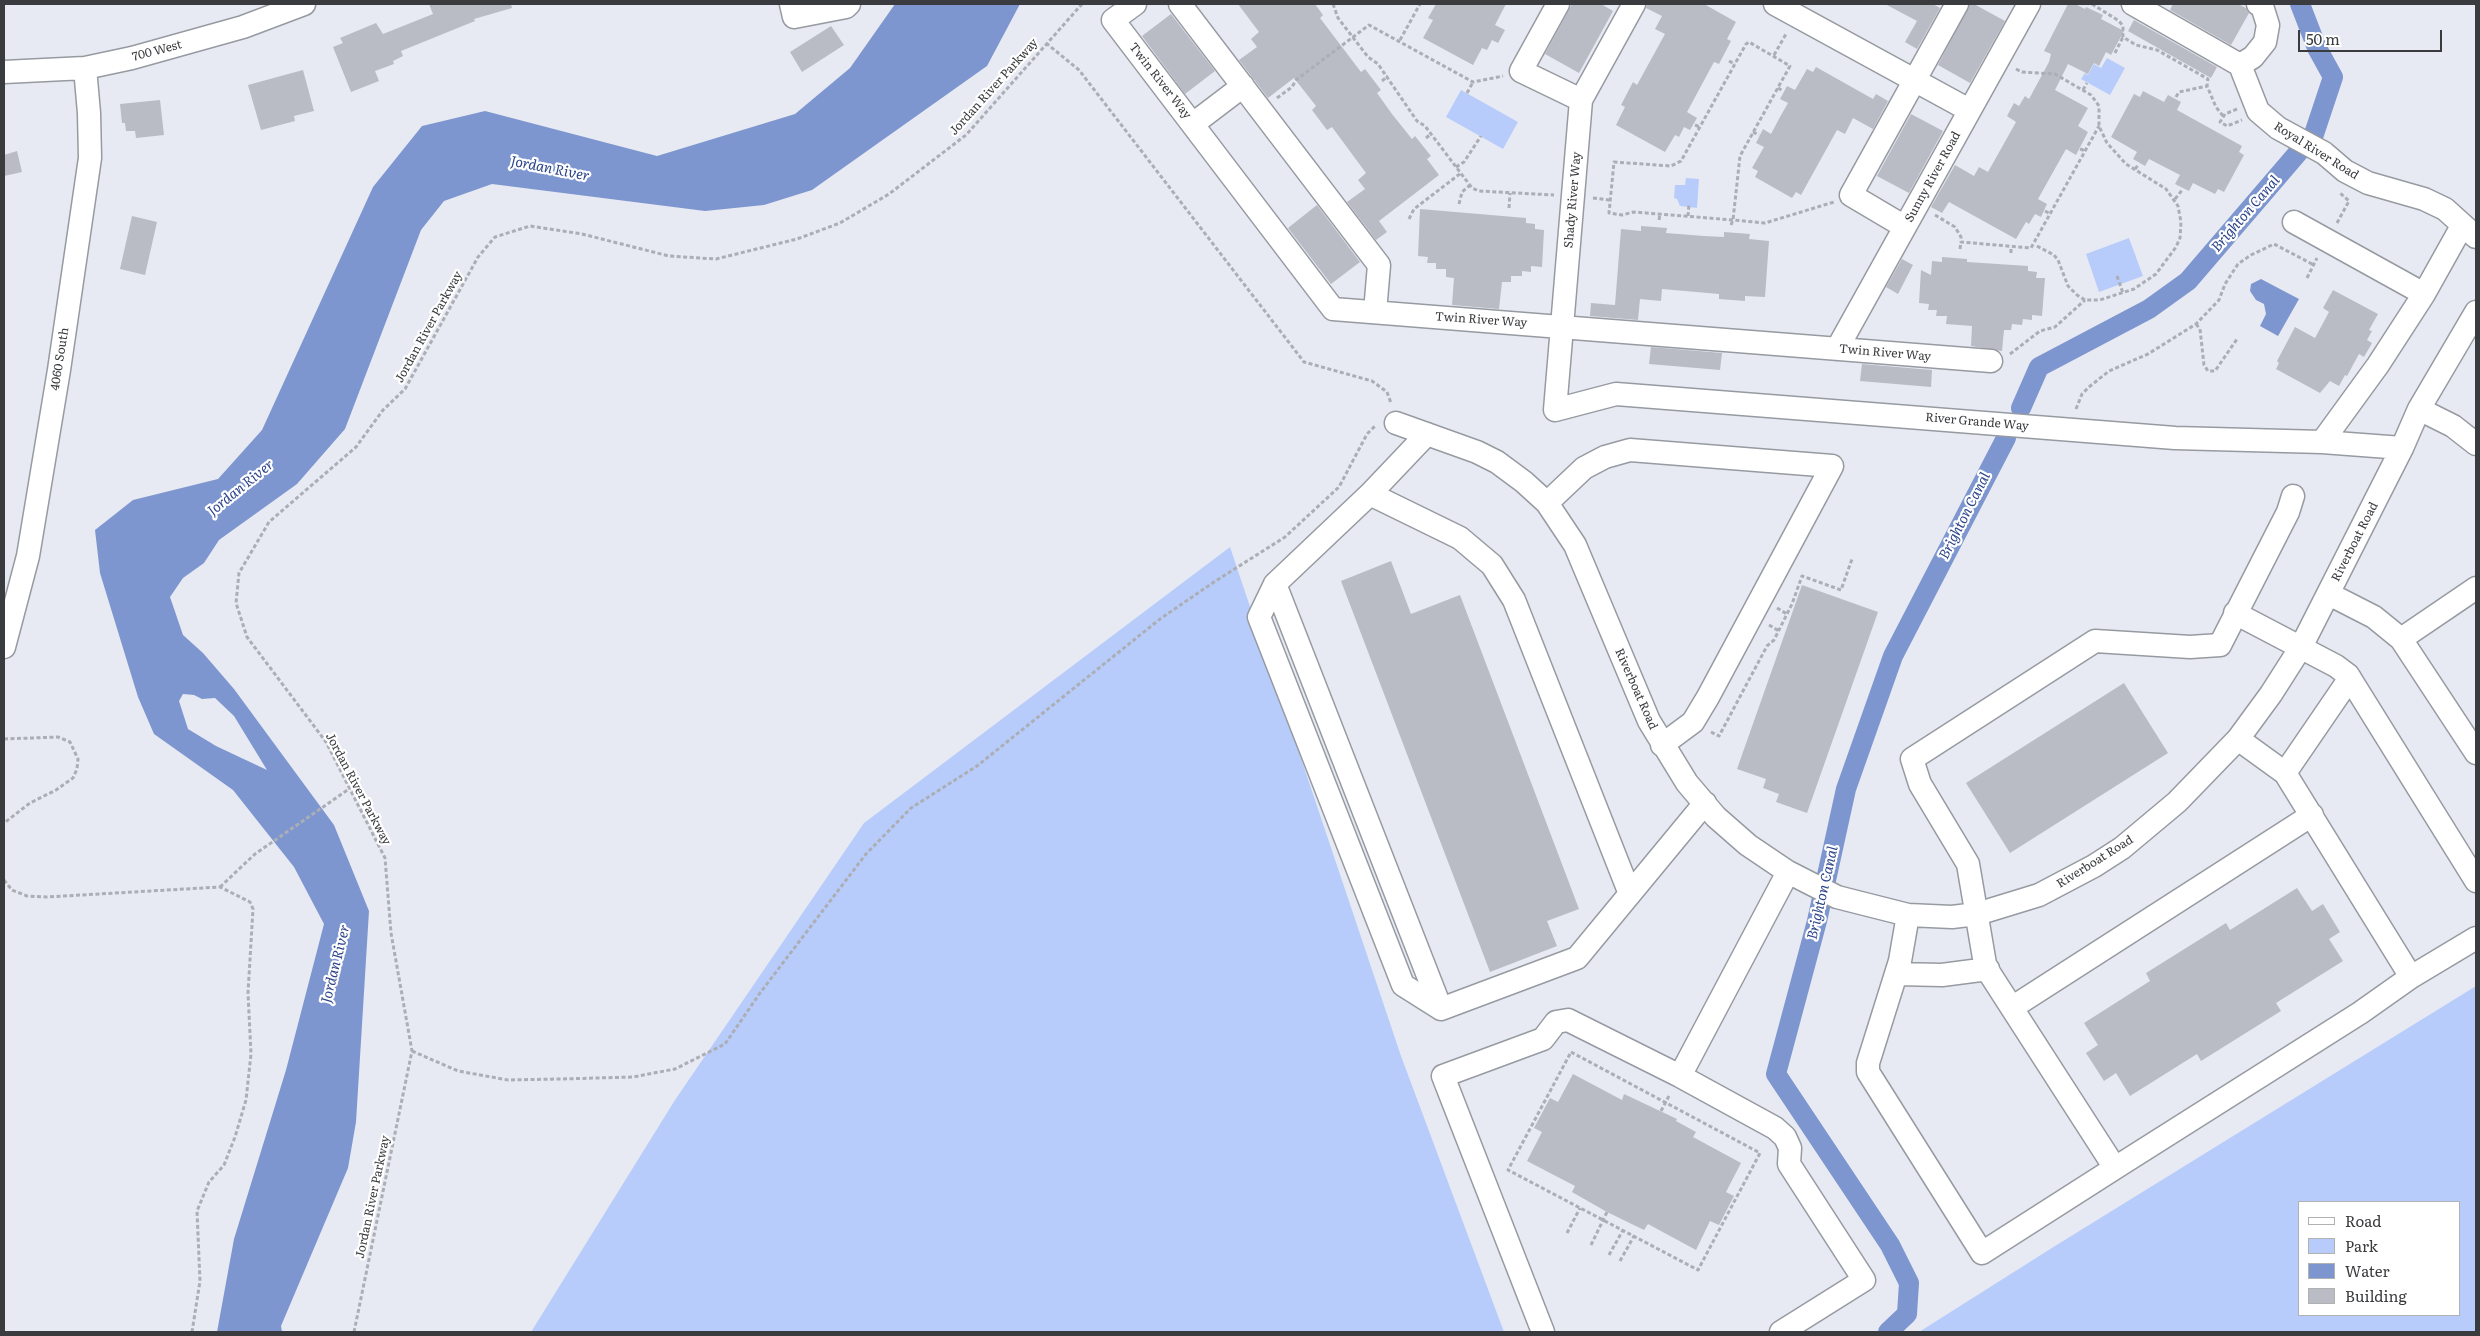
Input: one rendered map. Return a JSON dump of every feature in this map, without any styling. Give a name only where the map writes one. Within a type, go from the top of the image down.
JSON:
[{"type":"street","name":"700 West","points":[[4,72],[85,68],[243,27],[304,4]]},
{"type":"street","points":[[791,4],[794,17],[846,7],[849,4]]},
{"type":"street","name":"Twin River Way","points":[[1135,4],[1113,20],[1333,309],[1563,326],[1990,362]]},
{"type":"street","points":[[1180,4],[1379,265],[1375,312]]},
{"type":"street","points":[[1558,4],[1521,70],[1581,100]]},
{"type":"street","name":"Shady River Way","points":[[1555,410],[1556,380],[1563,326],[1581,100],[1634,4]]},
{"type":"street","points":[[1775,4],[1969,110]]},
{"type":"street","points":[[1905,227],[1851,195],[1957,4]]},
{"type":"street","name":"Sunny River Road","points":[[1836,349],[2029,4]]},
{"type":"street","points":[[2133,4],[2240,65],[2254,57],[2265,42],[2268,24],[2262,6],[2258,4]]},
{"type":"street","name":"Royal River Road","points":[[2240,65],[2258,111],[2278,128],[2324,153],[2346,171],[2368,183],[2424,198],[2444,209],[2469,231]]},
{"type":"street","name":"4060 South","points":[[4,647],[28,556],[59,370],[90,158],[85,68]]},
{"type":"street","points":[[1193,124],[1243,86]]},
{"type":"street","points":[[2294,222],[2424,294]]},
{"type":"street","points":[[2322,442],[2373,373],[2424,294],[2469,231]]},
{"type":"street","name":"Riverboat Road","points":[[1396,423],[1476,452],[1496,462],[1524,482],[1546,503],[1575,545],[1636,696],[1662,745],[1687,783],[1716,817],[1748,845],[1797,877],[1837,898],[1908,915],[1952,917],[1977,914],[2039,895],[2067,882],[2115,853],[2177,802],[2238,739],[2271,694],[2301,647],[2402,448],[2419,409],[2476,312]]},
{"type":"street","name":"River Grande Way","points":[[1555,410],[1616,394],[2175,438],[2322,442],[2402,448]]},
{"type":"street","points":[[2419,409],[2454,426],[2476,444]]},
{"type":"street","points":[[1427,434],[1370,494],[1276,584],[1441,1009],[1577,958],[1704,804]]},
{"type":"street","points":[[1546,503],[1575,475],[1594,462],[1637,449],[1832,466],[1708,697],[1689,725],[1662,745]]},
{"type":"street","points":[[1370,494],[1460,538],[1492,565],[1514,600],[1630,894]]},
{"type":"street","points":[[2115,1168],[1988,969],[1968,864],[1954,837],[1920,784],[1912,759],[2095,642],[2190,647],[2220,645],[2288,512],[2293,496]]},
{"type":"street","points":[[2401,639],[2476,588]]},
{"type":"street","points":[[2329,594],[2374,617],[2401,639],[2476,753]]},
{"type":"street","points":[[2235,613],[2336,666],[2350,678],[2476,881]]},
{"type":"street","points":[[2286,773],[2350,678]]},
{"type":"street","points":[[2238,739],[2286,773],[2411,976]]},
{"type":"street","points":[[2013,1007],[2312,815]]},
{"type":"street","points":[[1680,1076],[1797,877]]},
{"type":"street","points":[[1908,915],[1896,974],[1868,1063],[1868,1072],[1982,1252],[2360,1013],[2411,976],[2476,938]]},
{"type":"street","points":[[1896,974],[1942,975],[1988,969]]},
{"type":"street","points":[[1543,1332],[1443,1076],[1543,1039],[1556,1022],[1568,1020],[1680,1076],[1775,1128],[1785,1137],[1790,1148],[1789,1164],[1864,1280],[1781,1332]]},
{"type":"path","name":"Jordan River Parkway","points":[[354,1332],[412,1052],[391,934],[385,858],[348,789],[326,742],[247,637],[236,603],[239,573],[269,522],[356,448],[383,410],[405,389],[478,257],[495,237],[530,226],[582,234],[669,256],[716,259],[797,240],[840,223],[889,194],[966,135],[1082,4]]},
{"type":"path","points":[[1332,4],[1338,18],[1368,57],[1378,64],[1388,76],[1412,114],[1431,134],[1470,185],[1479,191],[1573,196],[1609,200]]},
{"type":"path","points":[[1400,41],[1420,4]]},
{"type":"path","points":[[2093,5],[2120,21],[2123,26],[2123,37],[2115,53]]},
{"type":"path","points":[[1261,110],[1292,87],[1296,80],[1369,25],[1473,82],[1521,70]]},
{"type":"path","points":[[2123,37],[2136,46],[2157,50],[2208,79],[2207,86],[2216,107],[2223,116]]},
{"type":"path","points":[[1732,225],[1732,220],[1740,156],[1790,66],[1753,42],[1746,44],[1681,162],[1675,165],[1614,162],[1608,210],[1611,214],[1622,215],[1634,212],[1688,216],[1732,220],[1766,223],[1851,195]]},
{"type":"path","points":[[412,1052],[458,1071],[474,1074],[508,1080],[560,1079],[633,1077],[675,1069],[725,1044],[760,993],[866,854],[911,808],[977,766],[1160,620],[1214,582],[1285,537],[1338,487],[1367,434],[1379,422],[1396,423],[1387,392],[1372,380],[1304,362],[1079,70],[1046,43]]},
{"type":"path","points":[[1961,242],[2028,249],[2035,245],[2099,126],[2099,106],[2083,90],[2055,74],[2022,72],[1998,59]]},
{"type":"path","points":[[1729,61],[1735,64]]},
{"type":"path","points":[[1382,81],[1388,76]]},
{"type":"path","points":[[1467,93],[1473,82]]},
{"type":"path","points":[[2083,90],[2087,82]]},
{"type":"path","points":[[2176,97],[2179,92],[2207,86]]},
{"type":"path","points":[[1778,88],[1783,91]]},
{"type":"path","points":[[1694,125],[1700,127]]},
{"type":"path","points":[[2035,245],[2054,255],[2068,286],[2085,300],[2100,300],[2122,293],[2150,279],[2172,255],[2181,231],[2180,213],[2174,200],[2166,189],[2126,164],[2113,150],[2099,126]]},
{"type":"path","points":[[1753,132],[1759,135]]},
{"type":"path","points":[[1426,138],[1431,134]]},
{"type":"path","points":[[1456,166],[1464,162],[1481,136]]},
{"type":"path","points":[[2080,148],[2086,151]]},
{"type":"path","points":[[2135,169],[2139,164]]},
{"type":"path","points":[[1410,219],[1414,209],[1461,173]]},
{"type":"path","points":[[1459,204],[1462,192],[1470,185]]},
{"type":"path","points":[[2307,278],[2314,264],[2330,242],[2349,201],[2336,188]]},
{"type":"path","points":[[2174,200],[2183,189]]},
{"type":"path","points":[[1509,208],[1510,193]]},
{"type":"path","points":[[1688,216],[1689,204]]},
{"type":"path","points":[[1917,206],[1951,224],[1958,232],[1961,242],[1960,249]]},
{"type":"path","points":[[2045,211],[2051,214]]},
{"type":"path","points":[[1659,220],[1660,214]]},
{"type":"path","points":[[2076,411],[2085,390],[2109,371],[2148,354],[2196,324],[2218,300],[2225,284],[2238,264],[2270,245],[2279,246],[2314,264]]},
{"type":"path","points":[[2011,248],[2011,254]]},
{"type":"path","points":[[2117,276],[2122,293]]},
{"type":"path","points":[[1990,362],[2012,352],[2040,331],[2055,327],[2085,300]]},
{"type":"path","points":[[2196,324],[2202,338],[2205,368],[2212,372],[2215,371],[2238,339]]},
{"type":"path","points":[[1704,728],[1719,736],[1767,646],[1774,640],[1792,604],[1802,576],[1841,590],[1852,559]]},
{"type":"path","points":[[4,740],[58,737],[70,742],[78,759],[77,769],[73,778],[56,790],[30,803],[4,823]]},
{"type":"path","points":[[220,886],[255,854],[348,789]]},
{"type":"path","points":[[4,880],[12,890],[27,896],[46,897],[220,886],[250,902],[253,909],[248,993],[251,1054],[246,1100],[224,1165],[209,1182],[197,1211],[200,1281],[192,1332]]},
{"type":"path","points":[[1570,1052],[1760,1153],[1698,1270],[1580,1208],[1508,1170],[1570,1052]]},
{"type":"path","points":[[1567,1233],[1580,1208]]},
{"type":"path","points":[[1591,1245],[1607,1212]]},
{"type":"path","points":[[1609,1255],[1623,1230]]},
{"type":"path","points":[[1620,1261],[1634,1236]]},
{"type":"green space","points":[[2107,58],[2125,68],[2110,95],[2081,79],[2085,73],[2088,75],[2094,64],[2101,68]]},
{"type":"green space","points":[[1461,90],[1518,122],[1503,149],[1446,117]]},
{"type":"green space","points":[[1686,178],[1699,179],[1697,208],[1680,206],[1677,199],[1674,198],[1675,185],[1685,185]]},
{"type":"green space","points":[[2129,238],[2143,276],[2099,292],[2086,254]]},
{"type":"green space","points":[[1230,547],[1401,1056],[1504,1332],[531,1332],[675,1100],[864,823]]},
{"type":"green space","points":[[2476,986],[2476,1332],[1919,1332],[2055,1246]]},
{"type":"water","name":"Jordan River","points":[[895,4],[1020,4],[987,66],[812,190],[764,205],[705,211],[492,184],[444,201],[421,230],[345,429],[297,484],[219,540],[204,563],[183,578],[170,597],[183,635],[203,653],[234,689],[334,825],[369,911],[356,1122],[348,1168],[281,1326],[282,1332],[217,1332],[234,1239],[286,1070],[324,924],[294,867],[233,790],[154,734],[138,697],[100,573],[95,530],[133,500],[218,479],[262,430],[373,187],[422,126],[485,111],[657,156],[795,114],[850,68]],"holes":[[[183,694],[194,695],[202,699],[215,698],[234,716],[267,770],[216,746],[188,729],[179,701]]]},
{"type":"water","points":[[2261,279],[2299,299],[2278,336],[2260,326],[2266,314],[2264,304],[2256,300],[2250,291],[2251,284]]},
{"type":"building","points":[[429,4],[511,4],[512,8],[474,19],[475,21],[401,51],[403,56],[393,61],[394,64],[375,71],[379,81],[351,92],[333,47],[343,43],[340,38],[376,23],[383,34],[433,14]]},
{"type":"building","points":[[1238,4],[1315,4],[1323,15],[1320,18],[1361,72],[1365,69],[1381,90],[1377,93],[1392,114],[1412,139],[1415,136],[1431,156],[1427,159],[1439,175],[1379,221],[1387,232],[1376,240],[1347,202],[1365,189],[1358,180],[1366,173],[1332,127],[1327,130],[1312,110],[1316,106],[1294,78],[1268,98],[1239,60],[1257,47],[1251,39],[1259,32]]},
{"type":"building","points":[[1436,4],[1506,4],[1495,25],[1505,30],[1498,43],[1492,40],[1487,50],[1482,48],[1473,65],[1423,38],[1433,20],[1428,18]]},
{"type":"building","points":[[1572,4],[1601,4],[1613,11],[1579,73],[1545,54]]},
{"type":"building","points":[[1647,4],[1704,4],[1736,22],[1727,39],[1731,41],[1719,64],[1714,62],[1687,112],[1697,118],[1690,130],[1684,127],[1679,137],[1675,135],[1665,152],[1616,125],[1625,107],[1621,105],[1633,82],[1637,85],[1665,34],[1655,29],[1662,16],[1646,8]]},
{"type":"building","points":[[1885,4],[1933,4],[1940,8],[1917,49],[1905,42],[1917,21]]},
{"type":"building","points":[[1970,4],[1974,4],[2005,21],[1970,83],[1938,65]]},
{"type":"building","points":[[2068,4],[2075,4],[2085,9],[2086,7],[2103,15],[2101,19],[2124,31],[2111,55],[2106,52],[2099,66],[2094,63],[2088,74],[2068,64],[2055,90],[2088,108],[2078,126],[2088,132],[2076,155],[2066,149],[2038,199],[2047,204],[2041,217],[2035,214],[2029,224],[2026,222],[2016,239],[1949,202],[1942,213],[1931,207],[1955,165],[1974,176],[1979,167],[1988,172],[2016,122],[2007,116],[2014,103],[2019,106],[2025,96],[2029,99],[2049,62],[2051,54],[2044,51]]},
{"type":"building","points":[[2173,4],[2238,4],[2246,8],[2249,13],[2231,45],[2170,10]]},
{"type":"building","points":[[1171,14],[1215,71],[1185,94],[1142,36]]},
{"type":"building","points":[[2134,20],[2217,67],[2211,78],[2128,31]]},
{"type":"building","points":[[831,26],[844,45],[802,72],[790,52]]},
{"type":"building","points":[[1816,67],[1873,99],[1876,94],[1888,101],[1873,129],[1853,118],[1845,134],[1837,130],[1801,195],[1796,192],[1792,198],[1755,177],[1758,171],[1752,168],[1764,147],[1756,143],[1763,129],[1771,134],[1788,103],[1780,99],[1787,86],[1795,90],[1807,69],[1813,72]]},
{"type":"building","points":[[303,70],[314,111],[294,116],[295,121],[261,130],[248,85]]},
{"type":"building","points":[[2143,91],[2164,102],[2168,95],[2181,102],[2177,110],[2242,146],[2239,152],[2244,155],[2224,192],[2218,189],[2215,194],[2193,183],[2189,191],[2175,184],[2180,175],[2149,159],[2145,166],[2133,159],[2137,152],[2111,137],[2134,94],[2140,97]]},
{"type":"building","points":[[160,100],[164,135],[136,138],[135,131],[126,131],[125,123],[122,123],[120,104]]},
{"type":"building","points":[[1911,114],[1943,131],[1909,193],[1877,176]]},
{"type":"building","points":[[17,151],[22,172],[4,176],[4,155]]},
{"type":"building","points":[[1317,205],[1360,262],[1331,284],[1288,228]]},
{"type":"building","points":[[1420,209],[1526,218],[1526,223],[1535,224],[1535,229],[1544,230],[1542,267],[1531,266],[1531,272],[1522,271],[1522,276],[1511,276],[1511,282],[1502,282],[1499,309],[1452,305],[1454,278],[1446,277],[1446,269],[1436,269],[1436,263],[1427,263],[1428,257],[1418,256]]},
{"type":"building","points":[[132,216],[157,222],[145,275],[120,269]]},
{"type":"building","points":[[1641,226],[1667,228],[1666,233],[1704,236],[1724,237],[1724,232],[1750,234],[1749,239],[1769,241],[1765,297],[1745,296],[1745,301],[1719,299],[1719,294],[1662,289],[1661,301],[1640,299],[1638,320],[1590,316],[1591,303],[1615,305],[1621,229],[1641,231]]},
{"type":"building","points":[[1942,257],[1967,259],[1967,262],[2028,266],[2028,271],[2037,272],[2036,278],[2045,278],[2042,316],[2032,315],[2032,320],[2023,319],[2022,325],[2012,324],[2011,330],[2004,330],[2002,351],[1971,346],[1972,326],[1946,324],[1947,316],[1936,316],[1937,310],[1928,310],[1929,304],[1919,303],[1921,270],[1931,275],[1932,261],[1942,262]]},
{"type":"building","points":[[1902,259],[1913,265],[1898,294],[1886,287]]},
{"type":"building","points":[[2333,290],[2378,314],[2369,330],[2372,331],[2367,340],[2372,343],[2364,357],[2359,354],[2339,386],[2330,381],[2320,393],[2276,369],[2279,363],[2277,361],[2295,327],[2315,338],[2329,312],[2323,308]]},
{"type":"building","points":[[1651,347],[1722,353],[1720,370],[1649,364]]},
{"type":"building","points":[[1862,364],[1932,370],[1931,387],[1860,381]]},
{"type":"building","points":[[1391,561],[1411,614],[1460,595],[1579,909],[1547,921],[1557,946],[1490,972],[1341,581]]},
{"type":"building","points":[[1802,585],[1878,612],[1807,813],[1776,802],[1779,794],[1763,788],[1766,779],[1737,769]]},
{"type":"building","points":[[2124,683],[2168,753],[2010,853],[1966,783]]},
{"type":"building","points":[[2297,888],[2312,911],[2323,904],[2340,932],[2329,939],[2343,961],[2276,1003],[2281,1011],[2201,1061],[2197,1054],[2130,1096],[2116,1073],[2104,1081],[2086,1053],[2098,1045],[2084,1023],[2150,981],[2146,973],[2226,923],[2230,930]]},
{"type":"building","points":[[1573,1074],[1622,1100],[1624,1094],[1677,1119],[1676,1121],[1696,1132],[1693,1137],[1741,1163],[1726,1192],[1734,1196],[1719,1225],[1710,1221],[1696,1250],[1648,1224],[1644,1230],[1607,1212],[1572,1192],[1575,1186],[1527,1161],[1542,1132],[1534,1128],[1550,1098],[1558,1102]]},
{"type":"waterway","name":"Brighton Canal","points":[[2021,408],[2039,367],[2149,309],[2188,281],[2314,134],[2333,77],[2317,48],[2300,4]]},
{"type":"waterway","name":"Brighton Canal","points":[[1888,1332],[1907,1314],[1909,1283],[1890,1245],[1776,1074],[1817,921],[1846,789],[1893,656],[2006,438]]}]
